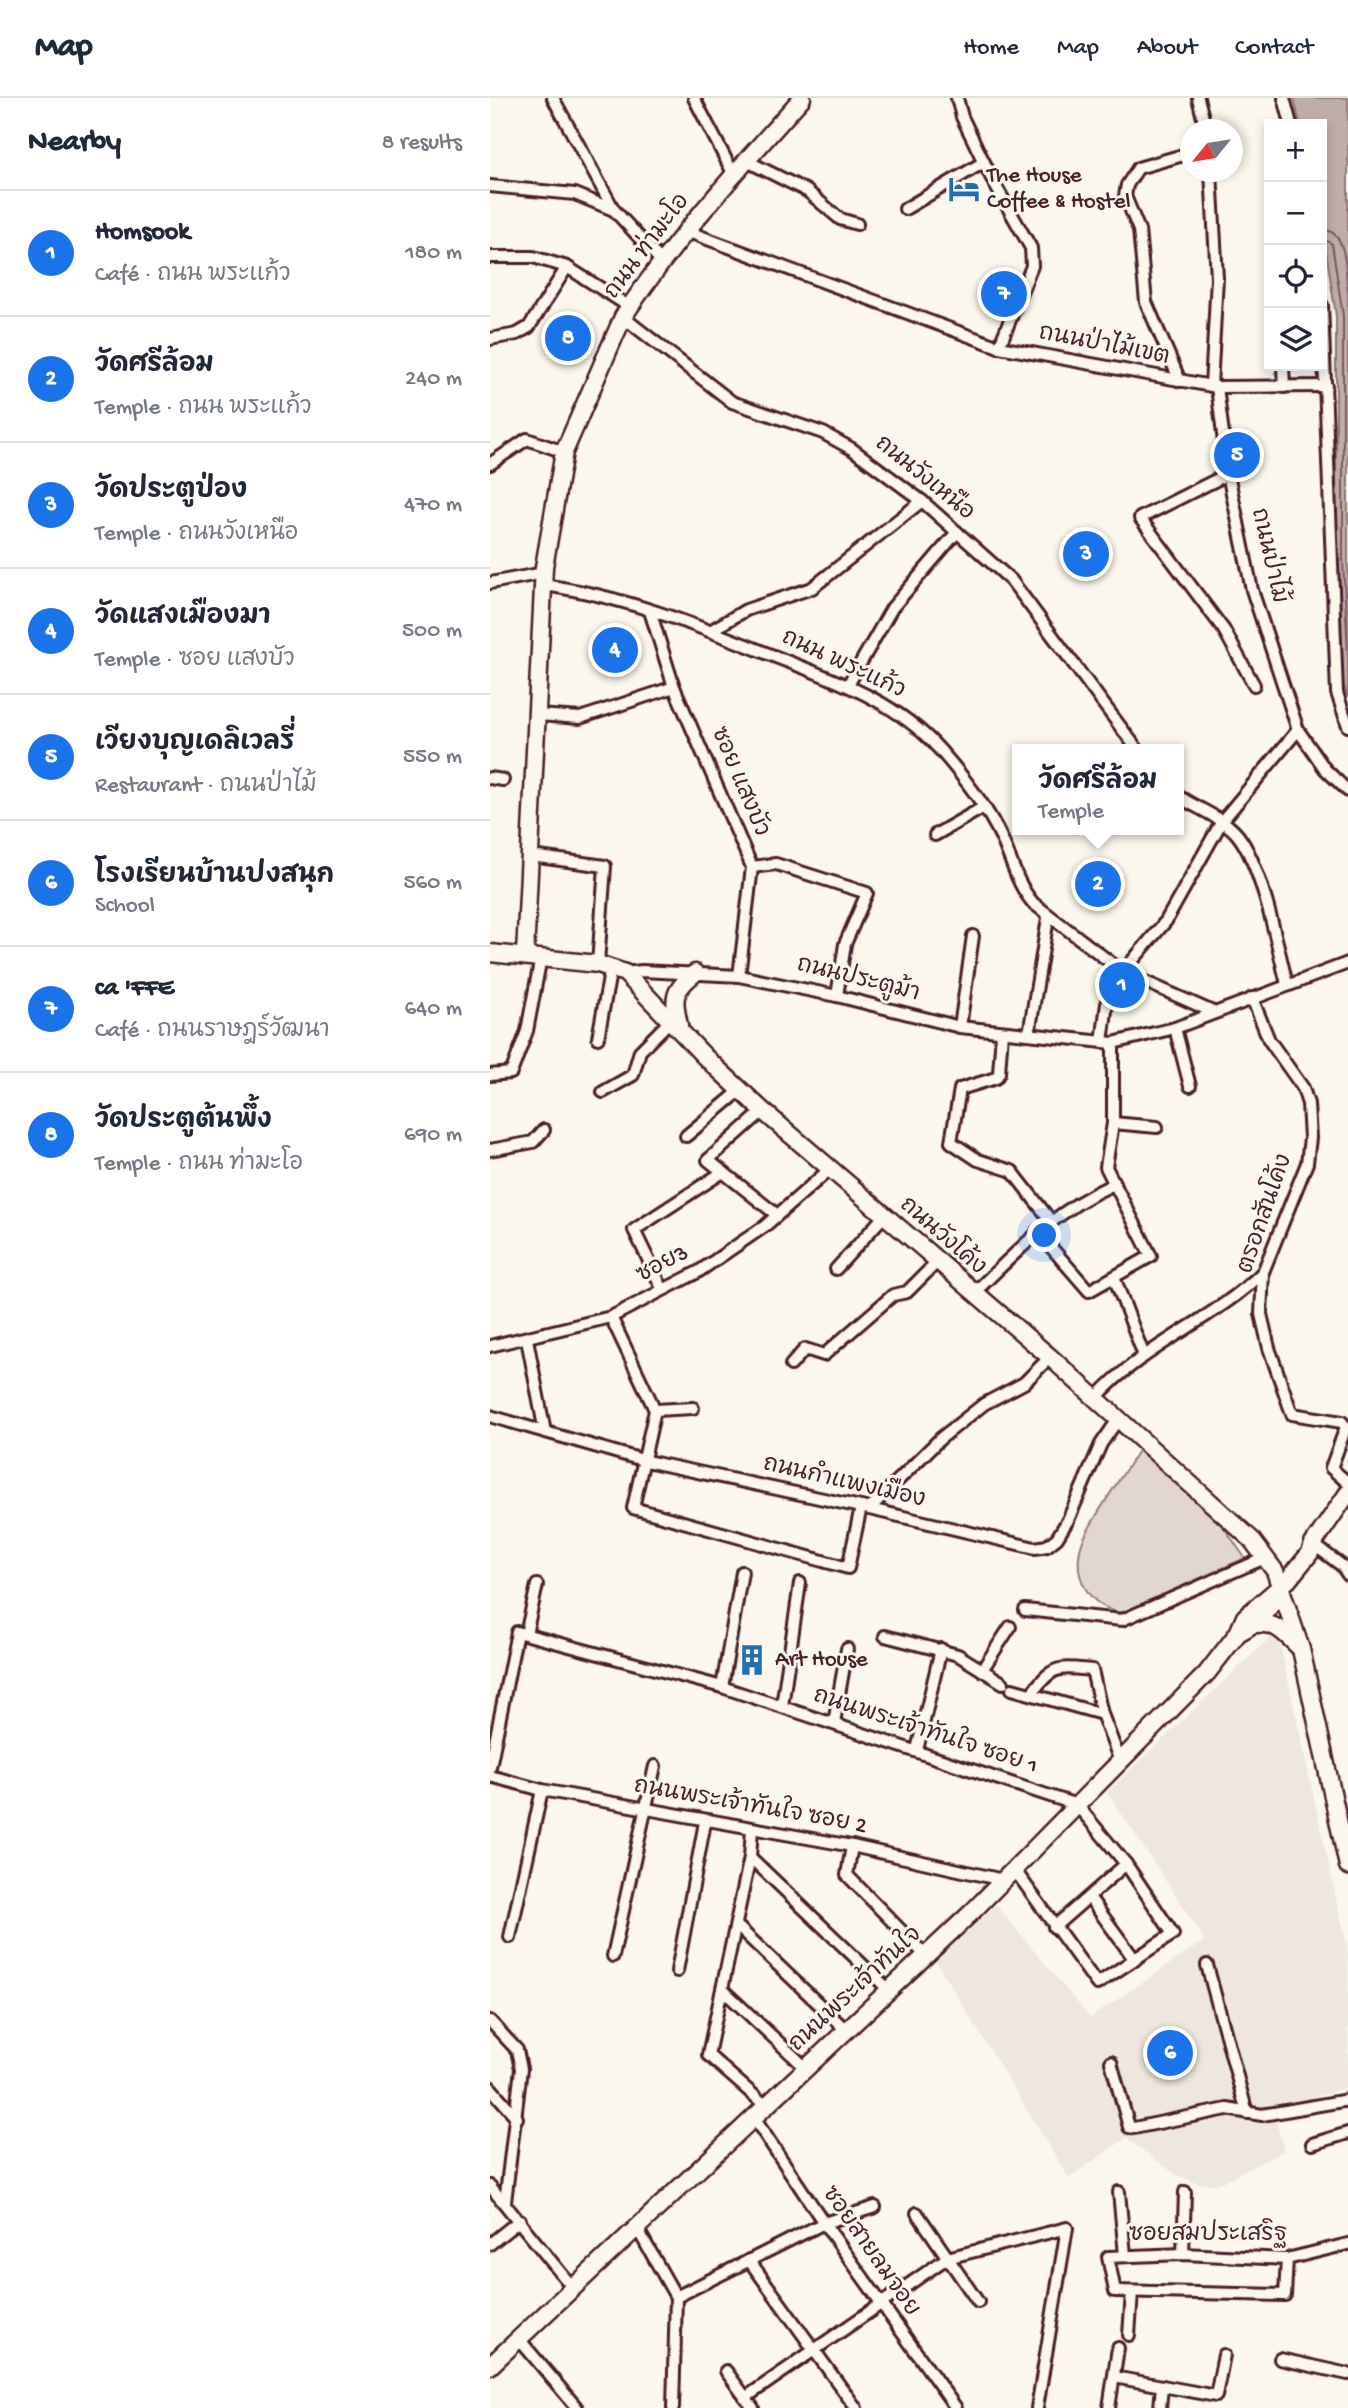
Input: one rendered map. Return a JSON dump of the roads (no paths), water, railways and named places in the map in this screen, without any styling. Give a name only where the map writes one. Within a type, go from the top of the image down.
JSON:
[{"type":"street","points":[[553,98],[614,210],[661,261]]},
{"type":"street","points":[[694,98],[734,175]]},
{"type":"street","name":"ถนน ท่ามะโอ","points":[[533,956],[531,856],[543,579],[564,452],[626,312],[661,261],[802,98]]},
{"type":"street","points":[[1198,98],[1203,119]]},
{"type":"street","points":[[1284,98],[1290,119]]},
{"type":"street","points":[[961,100],[984,162],[1031,248],[1032,266],[999,347]]},
{"type":"street","points":[[1180,156],[1138,168],[1127,185],[1125,196],[1139,230],[1146,302],[1180,381]]},
{"type":"street","points":[[747,161],[807,191],[840,219],[858,224]]},
{"type":"street","points":[[905,209],[984,162]]},
{"type":"street","name":"ถนนป่าไม้","points":[[1212,182],[1217,278],[1214,387],[1228,474],[1252,590],[1298,730],[1325,769],[1348,791]]},
{"type":"street","points":[[490,186],[575,194],[614,210]]},
{"type":"street","name":"ถนนป่าไม้เขต","points":[[686,231],[999,347],[1214,387],[1326,386]]},
{"type":"street","name":"ถนนวังเหนือ","points":[[490,257],[533,257],[567,267],[626,312],[732,402],[823,433],[852,449],[922,501],[1011,580],[1133,744]]},
{"type":"street","points":[[490,340],[517,334],[529,327],[567,267]]},
{"type":"street","points":[[1322,308],[1337,693],[1348,726]]},
{"type":"street","points":[[1283,371],[1284,387]]},
{"type":"street","points":[[490,464],[527,439],[564,452]]},
{"type":"street","points":[[1228,474],[1140,518],[1224,630],[1254,685]]},
{"type":"street","points":[[710,631],[746,610],[812,588],[922,501]]},
{"type":"street","points":[[848,685],[892,608],[957,532]]},
{"type":"street","name":"ถนน พระแก้ว","points":[[490,583],[543,579],[616,597],[848,685],[884,703],[912,722],[939,750],[984,807],[1002,838],[1022,890],[1048,918],[1123,972],[1213,1012]]},
{"type":"street","name":"ซอย แสงบัว","points":[[650,611],[674,687],[752,867],[739,976]]},
{"type":"street","points":[[538,715],[580,718],[674,687]]},
{"type":"street","points":[[1123,972],[1166,921],[1222,821],[1251,782],[1298,730]]},
{"type":"street","points":[[490,778],[503,780]]},
{"type":"street","points":[[1184,799],[1235,831],[1249,856],[1266,905],[1287,984]]},
{"type":"street","points":[[935,835],[984,807]]},
{"type":"street","points":[[531,856],[605,866],[611,968],[598,1038]]},
{"type":"street","points":[[752,867],[776,864],[867,893],[845,944],[836,996]]},
{"type":"street","points":[[1029,1034],[1048,918]]},
{"type":"street","points":[[960,1027],[973,936]]},
{"type":"street","name":"ถนนประตูม้า","points":[[490,953],[533,956],[611,968],[739,976],[836,996],[960,1027],[1107,1042],[1175,1028],[1348,963]]},
{"type":"street","points":[[490,1075],[511,1073],[519,1057],[533,956]]},
{"type":"street","points":[[1037,1231],[1089,1291],[1151,1256],[1106,1167],[1113,1123],[1107,1042],[1112,965]]},
{"type":"street","name":"ถนนวังโค้ง","points":[[611,968],[676,1023],[705,1057],[763,1111],[972,1294],[1050,1357],[1239,1526],[1275,1571],[1281,1586]]},
{"type":"street","points":[[603,1092],[633,1075],[640,1051],[676,1023],[676,994],[680,985],[695,973]]},
{"type":"street","name":"ตรอกสันโค้ง","points":[[1252,998],[1269,1040],[1303,1088],[1308,1104],[1310,1138],[1307,1163],[1263,1272],[1261,1314],[1269,1348],[1292,1415],[1347,1421],[1331,1468],[1348,1483]]},
{"type":"street","points":[[1175,1028],[1190,1086]]},
{"type":"street","points":[[1002,1032],[999,1073],[996,1078],[960,1089],[951,1142],[978,1160],[1012,1171],[1051,1221]]},
{"type":"street","points":[[686,1136],[741,1090]]},
{"type":"street","points":[[763,1111],[708,1160],[777,1214]]},
{"type":"street","points":[[1113,1123],[1157,1127]]},
{"type":"street","points":[[490,1150],[533,1142],[544,1130]]},
{"type":"street","name":"ซอย3","points":[[490,1346],[611,1317],[662,1288],[698,1272],[777,1214],[830,1169]]},
{"type":"street","points":[[662,1288],[634,1230],[723,1172]]},
{"type":"street","points":[[972,1294],[1037,1231],[1076,1202],[1114,1184]]},
{"type":"street","points":[[836,1269],[884,1216]]},
{"type":"street","points":[[791,1365],[806,1349],[824,1355],[893,1295],[907,1292],[937,1262]]},
{"type":"street","points":[[1096,1398],[1119,1372],[1226,1303],[1263,1272]]},
{"type":"street","points":[[1114,1277],[1144,1356]]},
{"type":"street","points":[[611,1317],[655,1410],[646,1461],[633,1508],[848,1569],[865,1508],[941,1437],[984,1404],[1024,1383],[1050,1357]]},
{"type":"street","points":[[527,1339],[545,1432]]},
{"type":"street","points":[[655,1410],[692,1408]]},
{"type":"street","name":"ถนนกำแพงเมือง","points":[[490,1416],[646,1461],[1035,1548],[1047,1546],[1068,1520],[1101,1444],[1119,1418]]},
{"type":"street","points":[[1348,1493],[1312,1544],[1310,1553],[1281,1586],[1301,1649],[1346,1844],[1348,1866]]},
{"type":"street","name":"ถนนวังโค้ง","points":[[1239,1526],[1268,1576],[1281,1586]]},
{"type":"street","points":[[1312,1544],[1346,1569]]},
{"type":"street","points":[[1025,1610],[1122,1620],[1258,1560]]},
{"type":"street","points":[[722,1687],[743,1572]]},
{"type":"street","points":[[782,1706],[800,1583]]},
{"type":"street","points":[[490,1767],[522,1633],[537,1585]]},
{"type":"street","name":"ถนนพระเจ้าทันใจ","points":[[1238,1633],[1255,1624],[1275,1604],[1281,1586]]},
{"type":"street","name":"ถนนพระเจ้าทันใจ","points":[[490,2366],[926,1956],[1207,1672],[1238,1633],[1245,1617],[1270,1592],[1281,1586]]},
{"type":"street","points":[[1255,1624],[1269,1623],[1278,1627],[1301,1649]]},
{"type":"street","points":[[982,1670],[1010,1627]]},
{"type":"street","name":"ถนนพระเจ้าทันใจ ซอย 1","points":[[522,1633],[722,1687],[917,1749],[1077,1805]]},
{"type":"street","points":[[885,1636],[941,1648],[1008,1686],[1102,1714]]},
{"type":"street","points":[[917,1749],[941,1648]]},
{"type":"street","points":[[834,1723],[847,1649]]},
{"type":"street","points":[[1031,1694],[1048,1672],[1058,1667],[1092,1670],[1102,1714],[1120,1761]]},
{"type":"street","points":[[613,1956],[655,1766]]},
{"type":"street","name":"ถนนพระเจ้าทันใจ ซอย 2","points":[[490,1776],[542,1790],[705,1822],[1009,1874]]},
{"type":"street","points":[[510,1937],[542,1790]]},
{"type":"street","points":[[1009,1874],[1097,1984],[1172,1934],[1126,1864],[1077,1805]]},
{"type":"street","points":[[677,1971],[705,1822]]},
{"type":"street","points":[[752,1829],[750,1857],[708,2055],[766,2106]]},
{"type":"street","points":[[852,1846],[847,1875],[926,1956]]},
{"type":"street","points":[[750,1857],[889,1990]]},
{"type":"street","points":[[1054,1927],[1126,1864]]},
{"type":"street","points":[[1089,1897],[1135,1960]]},
{"type":"street","points":[[736,1925],[846,2030]]},
{"type":"street","points":[[1207,1965],[1247,2113]]},
{"type":"street","points":[[723,1990],[806,2068]]},
{"type":"street","points":[[490,2021],[517,2050],[521,2069],[505,2202]]},
{"type":"street","points":[[1111,2062],[1129,2127],[1227,2109],[1262,2115],[1348,2100]]},
{"type":"street","points":[[490,2087],[517,2118]]},
{"type":"street","name":"ซอยสายลมจอย","points":[[754,2118],[879,2303],[956,2408]]},
{"type":"street","points":[[1312,2144],[1348,2133]]},
{"type":"street","points":[[490,2186],[573,2288]]},
{"type":"street","points":[[1119,2192],[1125,2255]]},
{"type":"street","points":[[1183,2254],[1185,2192]]},
{"type":"street","points":[[676,2297],[824,2223],[875,2207]]},
{"type":"street","points":[[917,2213],[978,2302]]},
{"type":"street","points":[[490,2244],[520,2220]]},
{"type":"street","points":[[637,2228],[676,2297],[673,2408]]},
{"type":"street","points":[[746,2398],[947,2258],[1067,2228],[1037,2408]]},
{"type":"street","name":"ซอยสมประเสริฐ","points":[[1132,2292],[1115,2291],[1108,2257],[1183,2254],[1287,2259],[1348,2244]]},
{"type":"street","points":[[1129,2335],[1132,2292],[1285,2295],[1287,2259]]},
{"type":"street","points":[[750,2260],[856,2408]]},
{"type":"street","points":[[519,2339],[577,2408]]},
{"type":"street","points":[[1109,2408],[1118,2348]]},
{"type":"street","points":[[1114,2377],[1216,2396],[1224,2355]]},
{"type":"street","points":[[1280,2359],[1348,2374]]},
{"type":"street","points":[[726,2371],[753,2408]]},
{"type":"street","points":[[1160,2408],[1162,2386]]},
{"type":"water","points":[[1294,98],[1348,98],[1348,697],[1342,681],[1336,561],[1336,316],[1327,257],[1327,119],[1299,119]]},
{"type":"place","name":"The House Coffee & Hostel","points":[[964,189]]},
{"type":"place","name":"ca 'FFE","points":[[1004,294]]},
{"type":"place","name":"วัดประตูต้นพึ้ง","points":[[568,338]]},
{"type":"place","name":"เวียงบุญเดลิเวลรี่","points":[[1237,455]]},
{"type":"place","name":"วัดประตูป่อง","points":[[1086,554]]},
{"type":"place","name":"วัดแสงเมืองมา","points":[[615,650]]},
{"type":"place","name":"วัดศรีล้อม","points":[[1098,884]]},
{"type":"place","name":"Homsook","points":[[1122,985]]},
{"type":"place","name":"Art House","points":[[752,1660]]},
{"type":"place","name":"โรงเรียนบ้านปงสนุก","points":[[1170,2053]]}]
